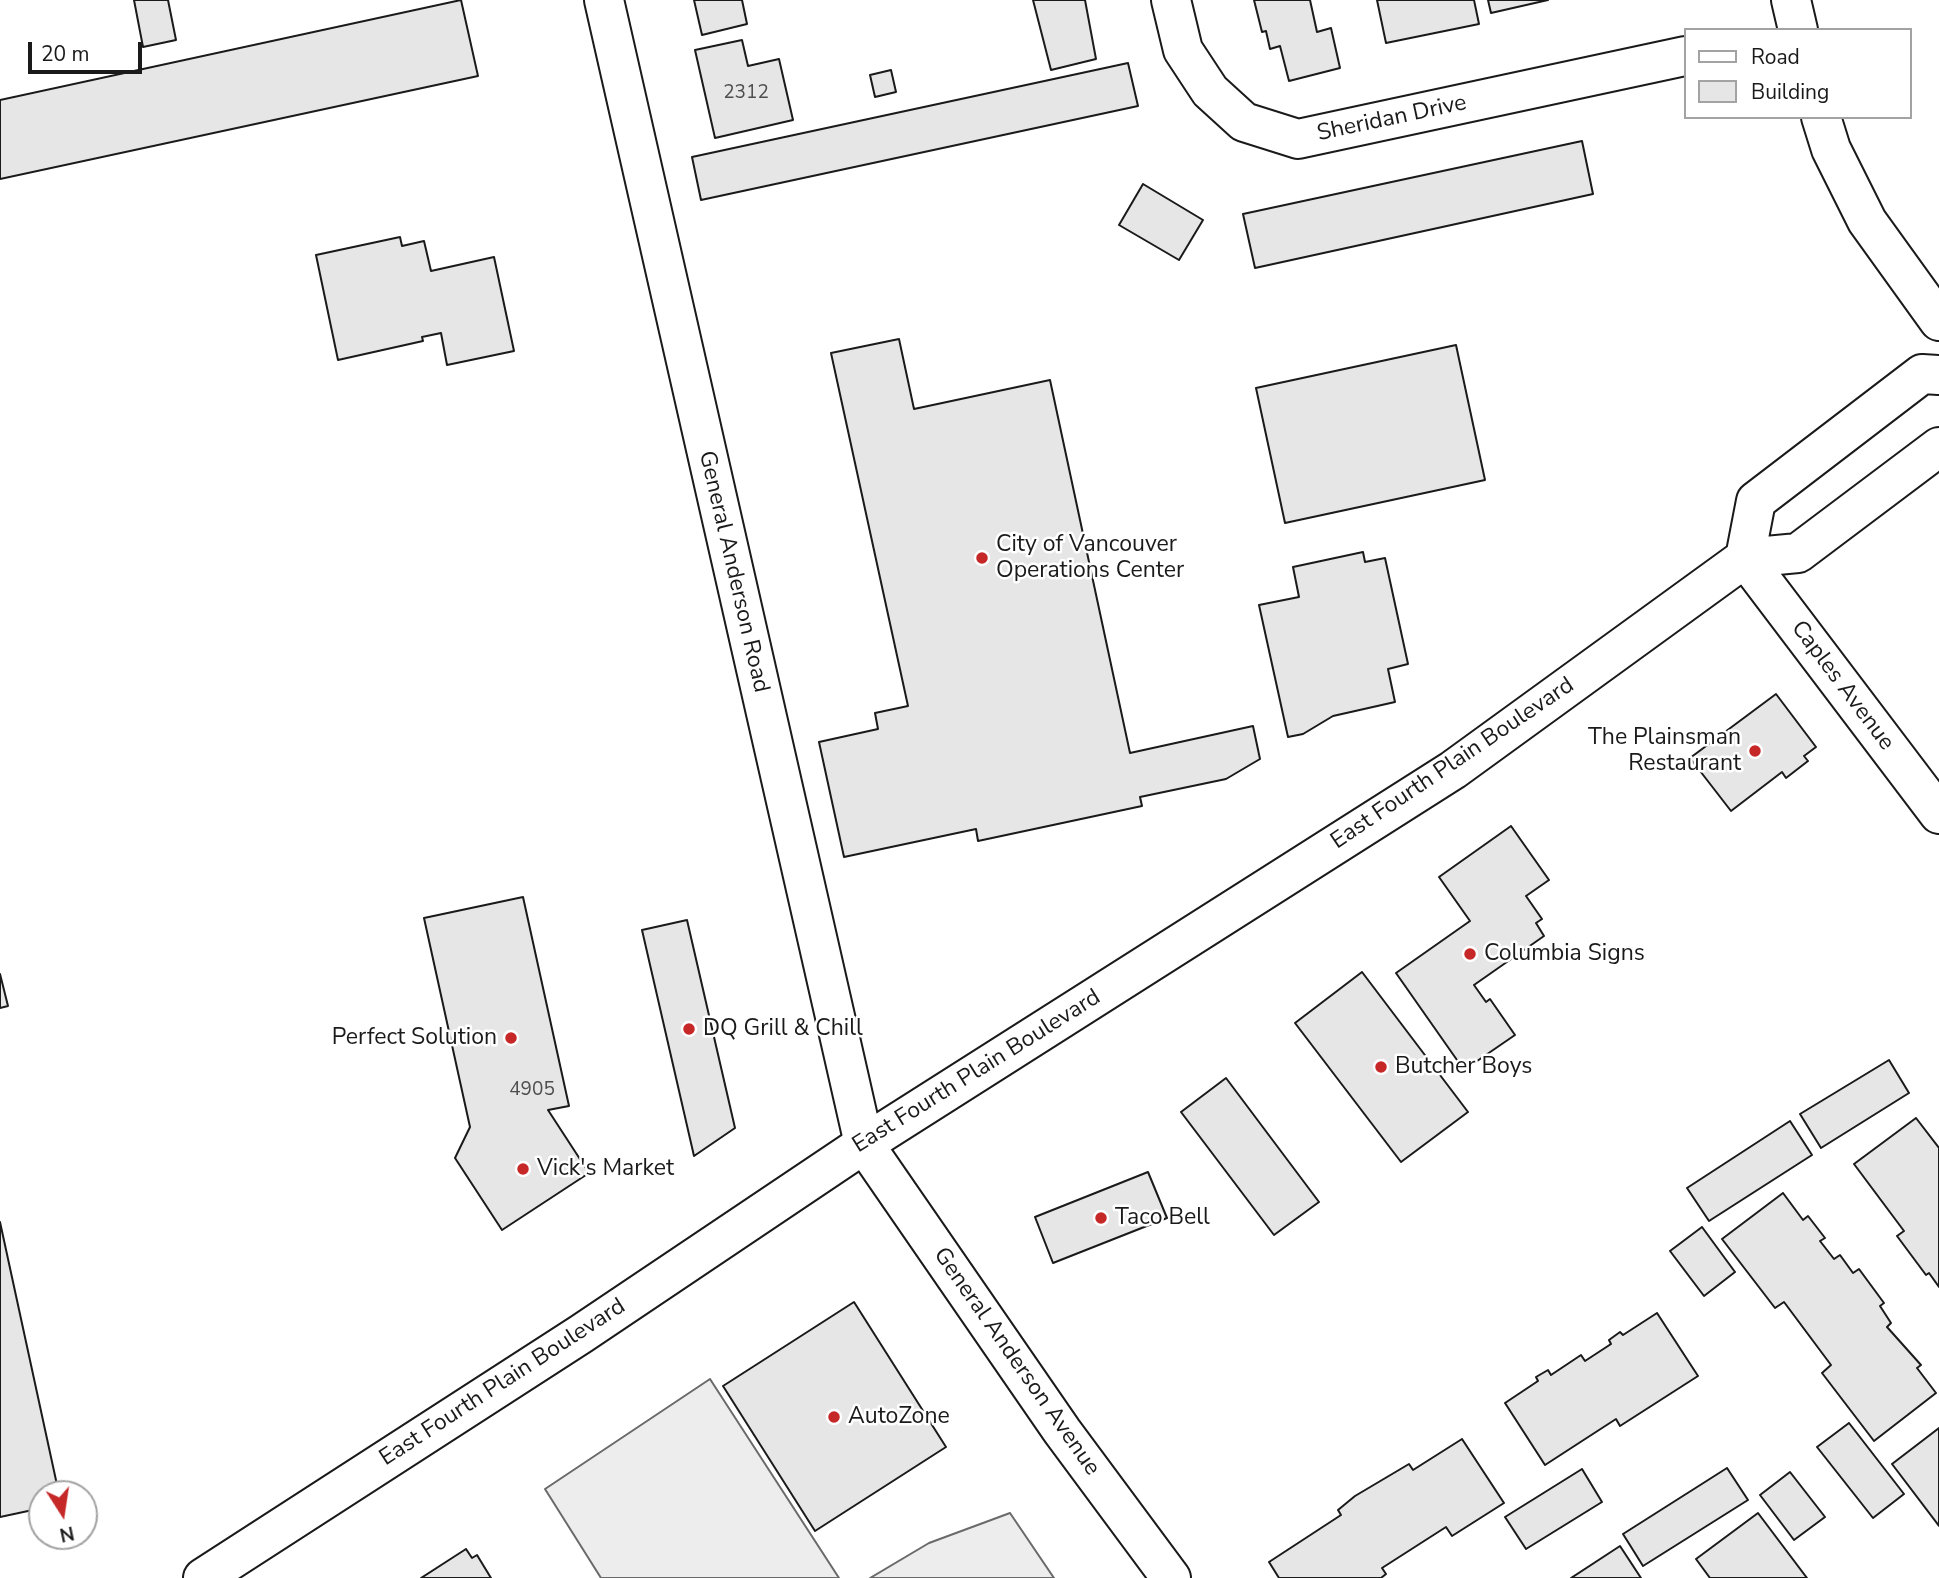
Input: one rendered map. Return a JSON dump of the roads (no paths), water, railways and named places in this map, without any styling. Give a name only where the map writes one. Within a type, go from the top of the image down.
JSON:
[{"type":"street","name":"General Anderson Road","points":[[604,0],[864,1144]]},
{"type":"street","name":"Sheridan Drive","points":[[1171,0],[1182,50],[1210,91],[1244,122],[1298,139],[1684,56]]},
{"type":"street","points":[[1791,0],[1798,28]]},
{"type":"street","points":[[1822,119],[1831,149],[1867,221],[1939,321]]},
{"type":"street","points":[[1939,375],[1922,374],[1756,501],[1745,558],[1798,553],[1939,447]]},
{"type":"street","name":"East Fourth Plain Boulevard","points":[[203,1578],[581,1334],[864,1144],[1452,770],[1745,558]]},
{"type":"street","name":"Caples Avenue","points":[[1745,558],[1939,814]]},
{"type":"street","name":"General Anderson Avenue","points":[[864,1144],[1062,1431],[1171,1578]]},
{"type":"place","name":"City of Vancouver Operations Center","points":[[982,558]]},
{"type":"place","name":"The Plainsman Restaurant","points":[[1755,751]]},
{"type":"place","name":"Columbia Signs","points":[[1470,954]]},
{"type":"place","name":"DQ Grill & Chill","points":[[689,1029]]},
{"type":"place","name":"Perfect Solution","points":[[511,1038]]},
{"type":"place","name":"Butcher Boys","points":[[1381,1067]]},
{"type":"place","name":"Vick's Market","points":[[523,1169]]},
{"type":"place","name":"Taco Bell","points":[[1101,1218]]},
{"type":"place","name":"AutoZone","points":[[834,1417]]}]
